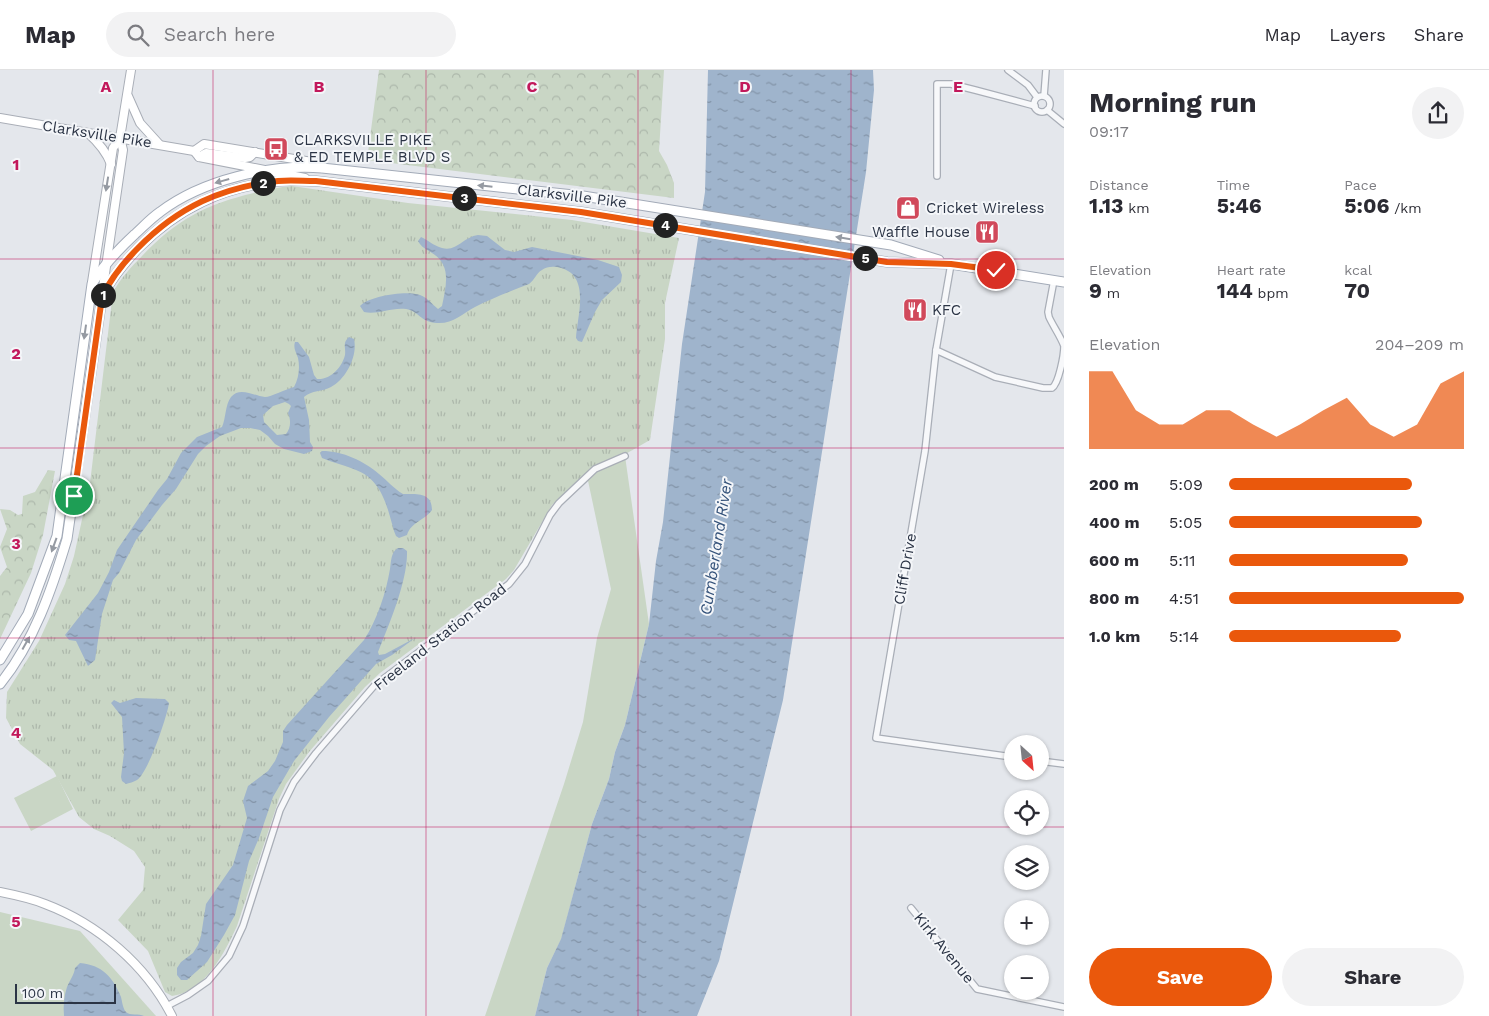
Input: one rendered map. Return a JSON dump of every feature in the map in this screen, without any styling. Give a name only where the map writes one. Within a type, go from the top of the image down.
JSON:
[{"type":"main road","points":[[0,684],[22,652],[39,620],[56,576],[67,538],[123,150],[120,138],[131,70]]},
{"type":"main road","points":[[127,94],[137,119],[159,144]]},
{"type":"main road","name":"Clarksville Pike","points":[[0,118],[159,144],[316,181],[581,212],[887,262],[951,264],[1064,282]]},
{"type":"main road","points":[[87,132],[106,153],[110,164]]},
{"type":"main road","points":[[0,660],[28,614],[57,536],[110,164],[113,148],[120,138]]},
{"type":"main road","name":"Clarksville Pike","points":[[197,154],[204,144],[318,163],[322,168],[583,196],[891,245],[951,264]]},
{"type":"main road","points":[[92,284],[106,263],[160,212],[188,195],[219,182],[270,171],[296,167],[322,168]]},
{"type":"main road","points":[[102,297],[116,272],[143,243],[161,226],[193,205],[229,191],[260,184],[288,180],[316,181]]},
{"type":"main road","points":[[0,892],[55,908],[93,930],[121,951],[139,968],[167,1006],[172,1016]]},
{"type":"street","points":[[1008,70],[1050,102],[1047,110]]},
{"type":"street","points":[[1035,106],[1034,102],[1041,96],[1046,70]]},
{"type":"street","points":[[937,176],[938,84],[951,84],[1035,106],[1040,112],[1047,110]]},
{"type":"street","points":[[1047,110],[1064,124]]},
{"type":"street","name":"Cliff Drive","points":[[951,264],[936,350],[925,451],[876,738],[1004,756]]},
{"type":"street","points":[[936,350],[995,377],[1043,388],[1052,388],[1057,382],[1064,352],[1064,346],[1048,312],[1054,280]]},
{"type":"street","name":"Freeland Station Road","points":[[167,1006],[188,995],[208,981],[229,956],[244,926],[283,803],[294,782],[316,753],[374,686],[509,584],[525,564],[550,515],[559,504],[595,469],[625,456]]},
{"type":"street","points":[[1049,762],[1064,764]]},
{"type":"street","name":"Kirk Avenue","points":[[911,908],[977,989],[1064,1007]]},
{"type":"green space","points":[[379,70],[664,70],[659,151],[674,183],[674,198],[367,160]]},
{"type":"green space","points":[[292,186],[408,203],[572,220],[679,238],[665,303],[665,339],[650,440],[587,476],[552,505],[514,570],[506,579],[380,673],[365,687],[309,752],[286,784],[279,799],[237,926],[220,959],[204,979],[194,987],[184,993],[172,996],[165,992],[148,951],[118,920],[143,890],[145,867],[134,851],[110,836],[94,829],[79,817],[53,770],[20,744],[6,718],[7,692],[39,641],[65,584],[74,556],[90,483],[113,292],[126,273],[155,243],[193,215],[206,208],[237,197]]},
{"type":"green space","points":[[625,456],[649,624],[625,725],[615,752],[609,779],[592,824],[561,940],[547,968],[535,1016],[485,1016],[564,784],[583,722],[597,638],[611,589],[587,476]]},
{"type":"green space","points":[[48,470],[55,471],[43,535],[31,573],[0,639],[0,576],[7,567],[0,547],[7,529],[0,509],[10,510],[18,515],[22,514],[23,496],[35,492]]},
{"type":"green space","points":[[57,776],[73,809],[31,831],[14,798]]},
{"type":"green space","points":[[0,912],[80,931],[156,1016],[0,1016]]},
{"type":"water","name":"Cumberland River","points":[[708,70],[873,70],[874,90],[866,172],[783,700],[719,961],[697,1016],[535,1016],[547,968],[561,939],[592,824],[609,779],[615,752],[625,725],[649,624],[656,561],[663,522],[682,344],[705,192]]},
{"type":"water","points":[[478,235],[487,236],[505,250],[514,252],[532,247],[598,260],[619,267],[622,275],[621,282],[602,300],[582,342],[576,338],[580,298],[576,279],[570,272],[556,267],[544,269],[529,284],[443,323],[427,321],[406,309],[369,313],[364,312],[360,306],[371,299],[406,293],[423,296],[438,309],[442,306],[445,291],[445,270],[438,258],[418,241],[421,237],[436,246],[447,249]]},
{"type":"water","points":[[349,337],[354,339],[355,346],[350,366],[346,373],[331,387],[310,393],[304,397],[309,420],[310,442],[313,447],[312,451],[304,454],[284,449],[275,444],[260,430],[241,428],[220,436],[198,454],[176,489],[136,540],[119,573],[113,580],[102,614],[95,660],[88,666],[76,641],[69,640],[65,635],[98,593],[109,572],[117,550],[167,479],[181,453],[197,437],[222,427],[228,404],[231,397],[235,394],[247,392],[265,397],[294,387],[299,369],[295,342],[298,342],[309,357],[314,375],[317,379],[322,379],[335,372],[341,364],[345,355],[347,339]],"holes":[[[285,402],[291,406],[288,413],[290,427],[286,434],[277,435],[264,422],[263,415],[273,406]]]},
{"type":"water","points":[[322,451],[338,453],[360,461],[373,469],[403,494],[418,494],[427,497],[432,510],[411,527],[407,535],[399,538],[394,531],[386,503],[372,480],[356,470],[322,458],[320,453]]},
{"type":"water","points":[[398,548],[403,548],[407,551],[404,575],[397,602],[378,652],[379,655],[385,654],[415,638],[376,664],[329,717],[294,761],[273,797],[249,861],[235,915],[207,962],[187,980],[181,980],[177,975],[177,968],[181,962],[193,953],[198,945],[206,904],[233,865],[247,818],[243,801],[248,786],[268,771],[275,761],[283,742],[283,731],[287,725],[364,640],[380,606],[392,557]]},
{"type":"water","points":[[136,698],[165,699],[169,703],[161,732],[146,767],[137,780],[126,784],[122,781],[121,777],[124,753],[122,717],[111,703],[114,700],[120,703]]},
{"type":"water","points":[[80,963],[95,966],[106,973],[118,990],[126,1012],[144,1016],[64,1016],[64,1001],[67,987],[75,968]]},
{"type":"place","name":"CLARKSVILLE PIKE & ED TEMPLE BLVD S","points":[[276,149]]},
{"type":"place","name":"Cricket Wireless","points":[[908,208]]},
{"type":"place","name":"Waffle House","points":[[987,232]]},
{"type":"place","name":"KFC","points":[[915,310]]},
{"type":"route","points":[[74,496],[102,297],[109,282],[127,260],[161,226],[193,205],[211,197],[245,187],[288,180],[316,181],[581,212],[887,262],[951,264],[996,270]]}]
